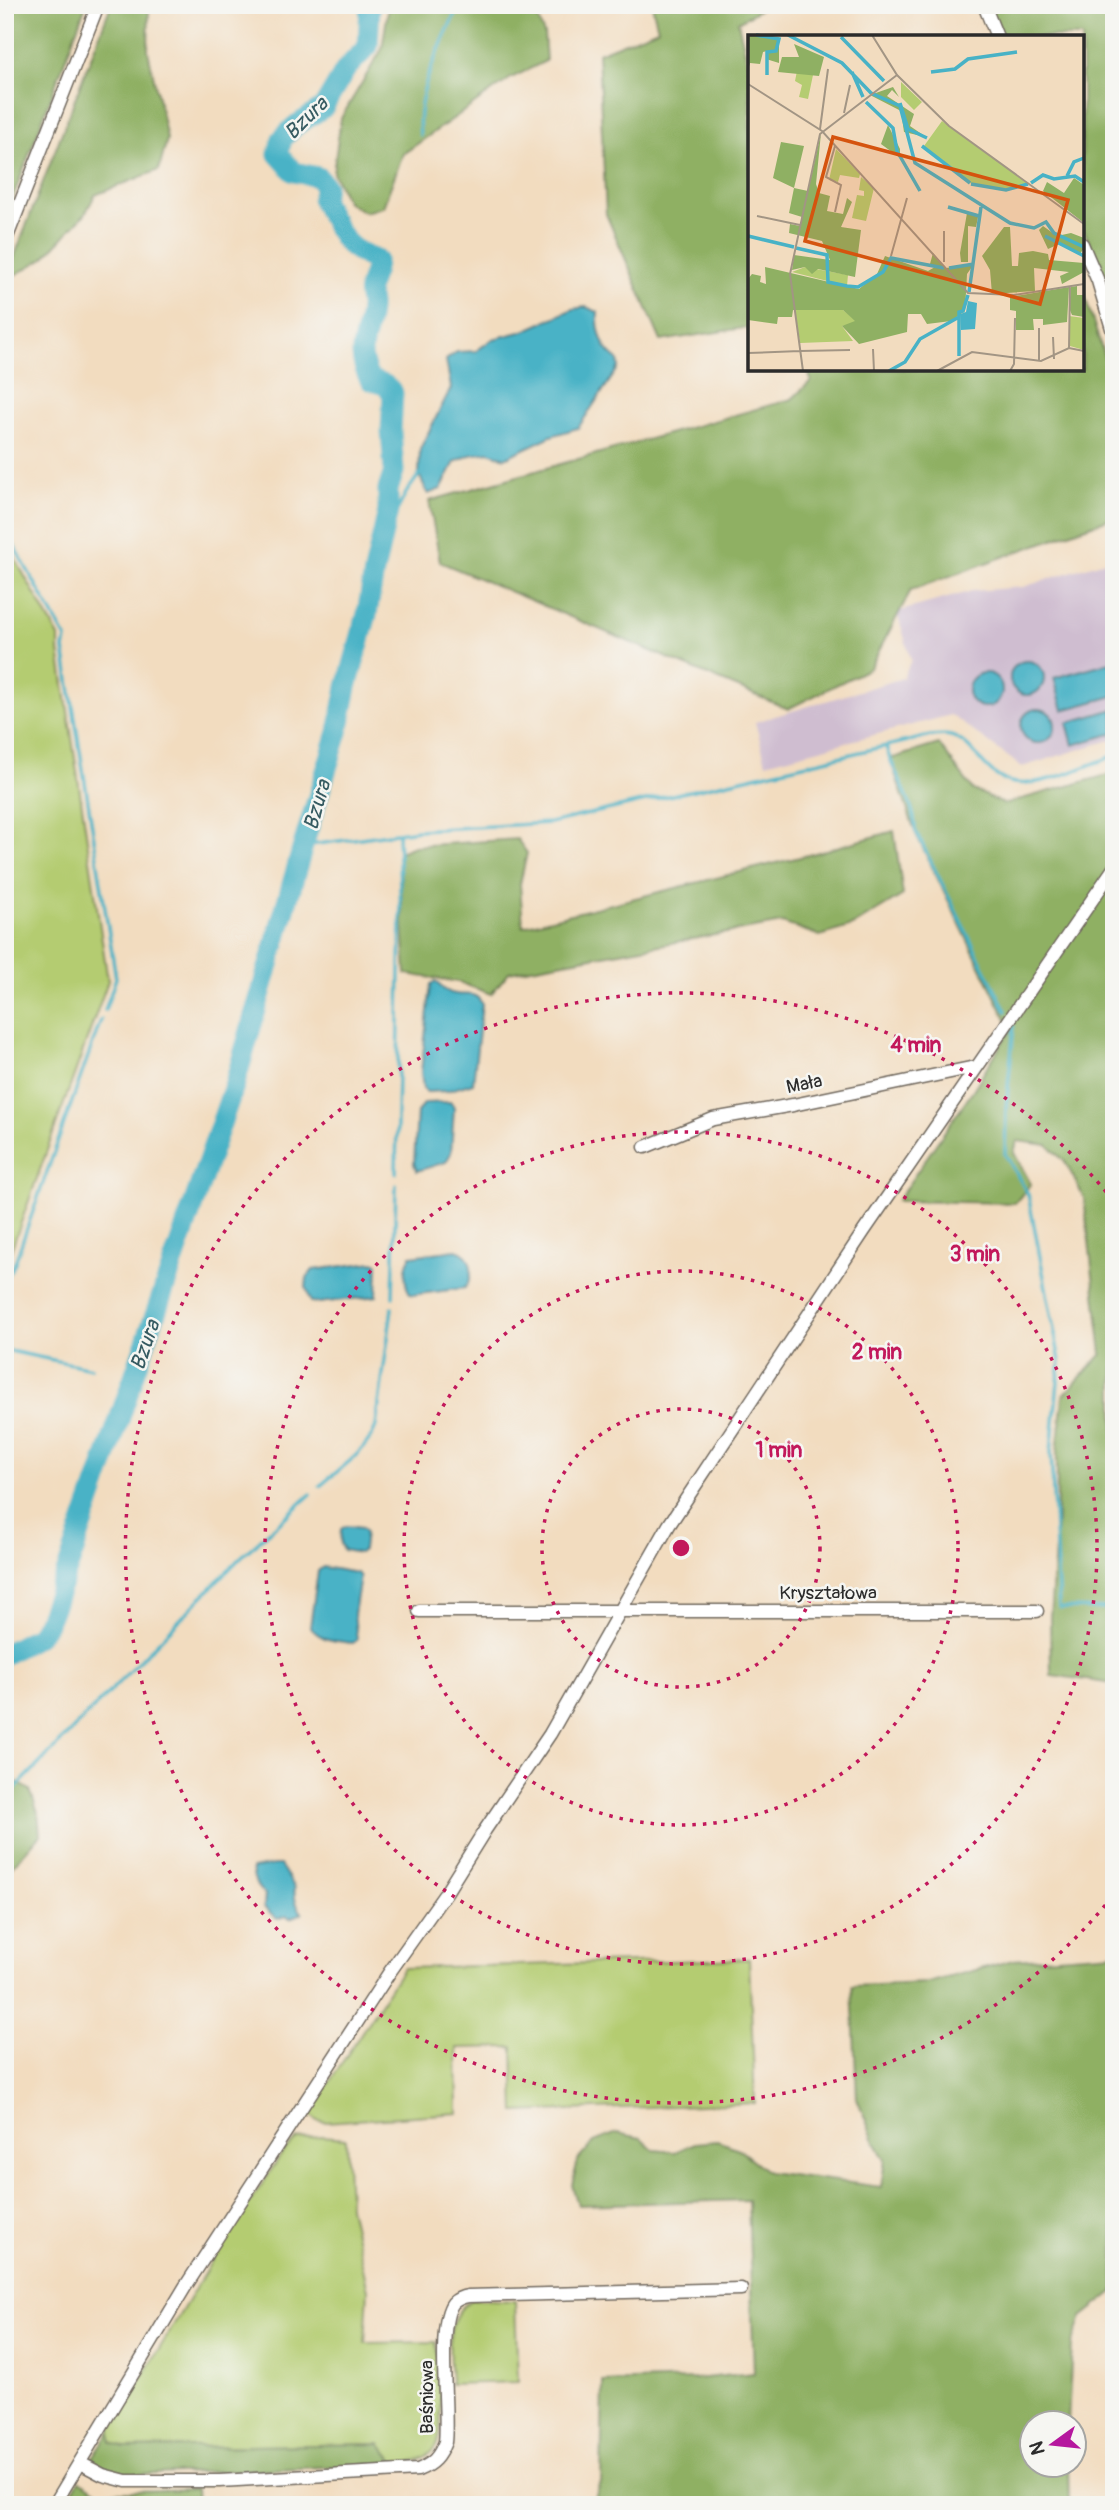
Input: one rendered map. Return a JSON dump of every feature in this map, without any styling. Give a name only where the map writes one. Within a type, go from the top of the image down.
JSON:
[{"type":"street","points":[[5,242],[98,5]]},
{"type":"street","points":[[984,5],[996,35]]},
{"type":"street","points":[[1084,249],[1098,281],[1114,335]]},
{"type":"street","points":[[54,2505],[185,2287],[389,1973],[445,1894],[550,1734],[677,1514],[975,1067],[1114,868]]},
{"type":"street","name":"Mała","points":[[645,1147],[713,1119],[975,1067]]},
{"type":"street","name":"Kryształowa","points":[[419,1611],[1037,1611]]},
{"type":"street","name":"Baśniowa","points":[[80,2463],[103,2476],[125,2481],[220,2481],[418,2470],[430,2465],[440,2455],[445,2442],[445,2336],[452,2305],[459,2298],[741,2289]]},
{"type":"shaded area","points":[[1114,558],[1114,739],[1022,767],[951,715],[766,763],[755,722],[903,678],[911,660],[897,612],[972,591],[1023,587]]},
{"type":"green space","points":[[5,5],[86,5],[5,218]]},
{"type":"green space","points":[[111,5],[149,5],[148,51],[167,139],[159,170],[95,195],[85,214],[44,258],[5,281]]},
{"type":"green space","points":[[383,5],[470,5],[471,9],[515,5],[534,9],[544,34],[546,61],[511,78],[403,154],[383,207],[365,212],[347,202],[333,173],[341,118],[382,49],[388,10]]},
{"type":"green space","points":[[652,5],[767,5],[738,22],[748,64],[748,327],[661,341],[606,214],[598,53],[658,29]]},
{"type":"green space","points":[[987,5],[1114,5],[1114,299],[1084,231],[1084,35],[1000,35]]},
{"type":"green space","points":[[1084,293],[1114,387],[1114,517],[911,590],[870,668],[788,709],[440,562],[429,501],[792,399],[811,381],[808,371],[1084,371]]},
{"type":"green space","points":[[5,541],[59,637],[108,981],[5,1267]]},
{"type":"green space","points":[[939,744],[973,790],[1004,804],[1114,773],[1114,1684],[1051,1675],[1050,1617],[1057,1521],[1057,1453],[1063,1396],[1102,1354],[1084,1198],[1066,1163],[1048,1145],[1017,1141],[1014,1153],[1031,1184],[1015,1203],[897,1201],[1011,1029],[916,834],[890,759]]},
{"type":"green space","points":[[894,831],[903,895],[852,926],[820,936],[782,923],[509,972],[491,994],[458,982],[406,974],[399,852],[414,846],[517,839],[527,853],[520,884],[523,926]]},
{"type":"green space","points":[[5,1775],[30,1790],[38,1813],[40,1835],[5,1874]]},
{"type":"green space","points":[[1114,1953],[1114,2292],[1082,2317],[1072,2344],[1069,2408],[1018,2408],[1018,2478],[1068,2478],[1069,2505],[563,2505],[594,2500],[601,2483],[603,2382],[694,2379],[754,2373],[748,2200],[578,2205],[572,2185],[578,2160],[594,2142],[617,2133],[641,2138],[654,2150],[675,2152],[695,2143],[717,2141],[737,2148],[768,2172],[881,2187],[885,2160],[857,2098],[852,1986],[928,1983],[1013,1960]]},
{"type":"green space","points":[[749,1959],[755,2103],[515,2112],[513,2047],[457,2048],[458,2113],[325,2122],[317,2121],[309,2114],[403,1968]]},
{"type":"green space","points":[[321,2136],[346,2138],[349,2207],[368,2290],[365,2343],[436,2342],[441,2413],[436,2447],[424,2458],[396,2464],[380,2444],[124,2448],[111,2442],[111,2430],[214,2257],[283,2152],[297,2139]]},
{"type":"green space","points":[[474,2299],[515,2301],[518,2382],[451,2384],[449,2348],[452,2325],[457,2314]]},
{"type":"green space","points":[[111,2430],[111,2442],[124,2448],[380,2444],[396,2464],[133,2475],[103,2468],[91,2460]]},
{"type":"green space","points":[[79,2480],[100,2492],[196,2489],[197,2505],[64,2505]]},
{"type":"water","points":[[586,307],[598,312],[602,339],[608,351],[618,360],[619,367],[578,428],[551,436],[505,458],[489,452],[470,455],[455,462],[441,489],[428,494],[419,475],[420,449],[451,388],[446,360],[457,352],[476,351],[493,339],[524,331],[573,309]]},
{"type":"water","points":[[1027,661],[1039,666],[1044,678],[1039,690],[1027,695],[1015,690],[1010,678],[1015,666]]},
{"type":"water","points":[[1114,661],[1114,696],[1063,710],[1054,678]]},
{"type":"water","points":[[985,673],[997,678],[1002,690],[997,702],[985,707],[973,702],[968,690],[973,678]]},
{"type":"water","points":[[1038,709],[1050,714],[1055,726],[1050,738],[1038,743],[1026,738],[1021,726],[1026,714]]},
{"type":"water","points":[[1114,709],[1114,733],[1073,745],[1067,723]]},
{"type":"water","points":[[436,982],[450,993],[474,996],[482,1004],[473,1083],[447,1091],[427,1092],[423,1089],[421,1072],[431,984]]},
{"type":"water","points":[[451,1102],[454,1108],[451,1153],[446,1162],[417,1171],[414,1164],[417,1112],[425,1103]]},
{"type":"water","points":[[456,1250],[466,1256],[471,1266],[465,1288],[412,1295],[409,1292],[406,1276],[411,1256]]},
{"type":"water","points":[[373,1262],[378,1264],[377,1296],[311,1302],[306,1288],[307,1278],[313,1270]]},
{"type":"water","points":[[346,1526],[362,1528],[365,1532],[363,1550],[359,1553],[343,1550],[340,1544],[341,1529]]},
{"type":"water","points":[[323,1567],[357,1573],[360,1577],[354,1614],[357,1640],[353,1643],[324,1638],[310,1627],[318,1571]]},
{"type":"water","points":[[280,1865],[295,1888],[296,1901],[302,1913],[277,1919],[264,1907],[265,1894],[256,1883],[252,1869]]},
{"type":"waterway","name":"Bzura","points":[[5,1654],[38,1636],[47,1623],[69,1565],[235,1083],[338,732],[367,614],[388,511],[388,490],[394,471],[391,431],[393,393],[385,385],[370,380],[362,351],[369,320],[369,290],[376,260],[355,250],[342,237],[322,200],[325,186],[318,177],[294,172],[278,154],[282,139],[295,126],[323,108],[346,69],[368,46],[370,5]]},
{"type":"waterway","points":[[420,135],[421,101],[425,85],[459,5]]},
{"type":"waterway","points":[[388,511],[398,509],[419,475]]},
{"type":"waterway","points":[[5,530],[66,638],[64,649],[116,978],[105,1010]]},
{"type":"waterway","points":[[303,846],[418,830],[550,823],[930,736],[949,735],[959,740],[993,773],[1010,782],[1021,784],[1048,780],[1114,756]]},
{"type":"waterway","points":[[886,747],[912,810],[915,830],[1006,1011]]},
{"type":"waterway","points":[[396,1173],[401,917],[398,833]]},
{"type":"waterway","points":[[5,1281],[14,1265],[101,1020]]},
{"type":"waterway","points":[[1014,1026],[1006,1108],[1005,1154],[1028,1194],[1060,1361],[1051,1452],[1059,1608],[1114,1609]]},
{"type":"waterway","points":[[393,1297],[396,1185]]},
{"type":"waterway","points":[[320,1486],[360,1452],[376,1426],[392,1308]]},
{"type":"waterway","points":[[5,1350],[91,1368]]},
{"type":"waterway","points":[[5,1799],[240,1558],[311,1494]]},
{"type":"waterway","points":[[5,1511],[10,1512]]}]
